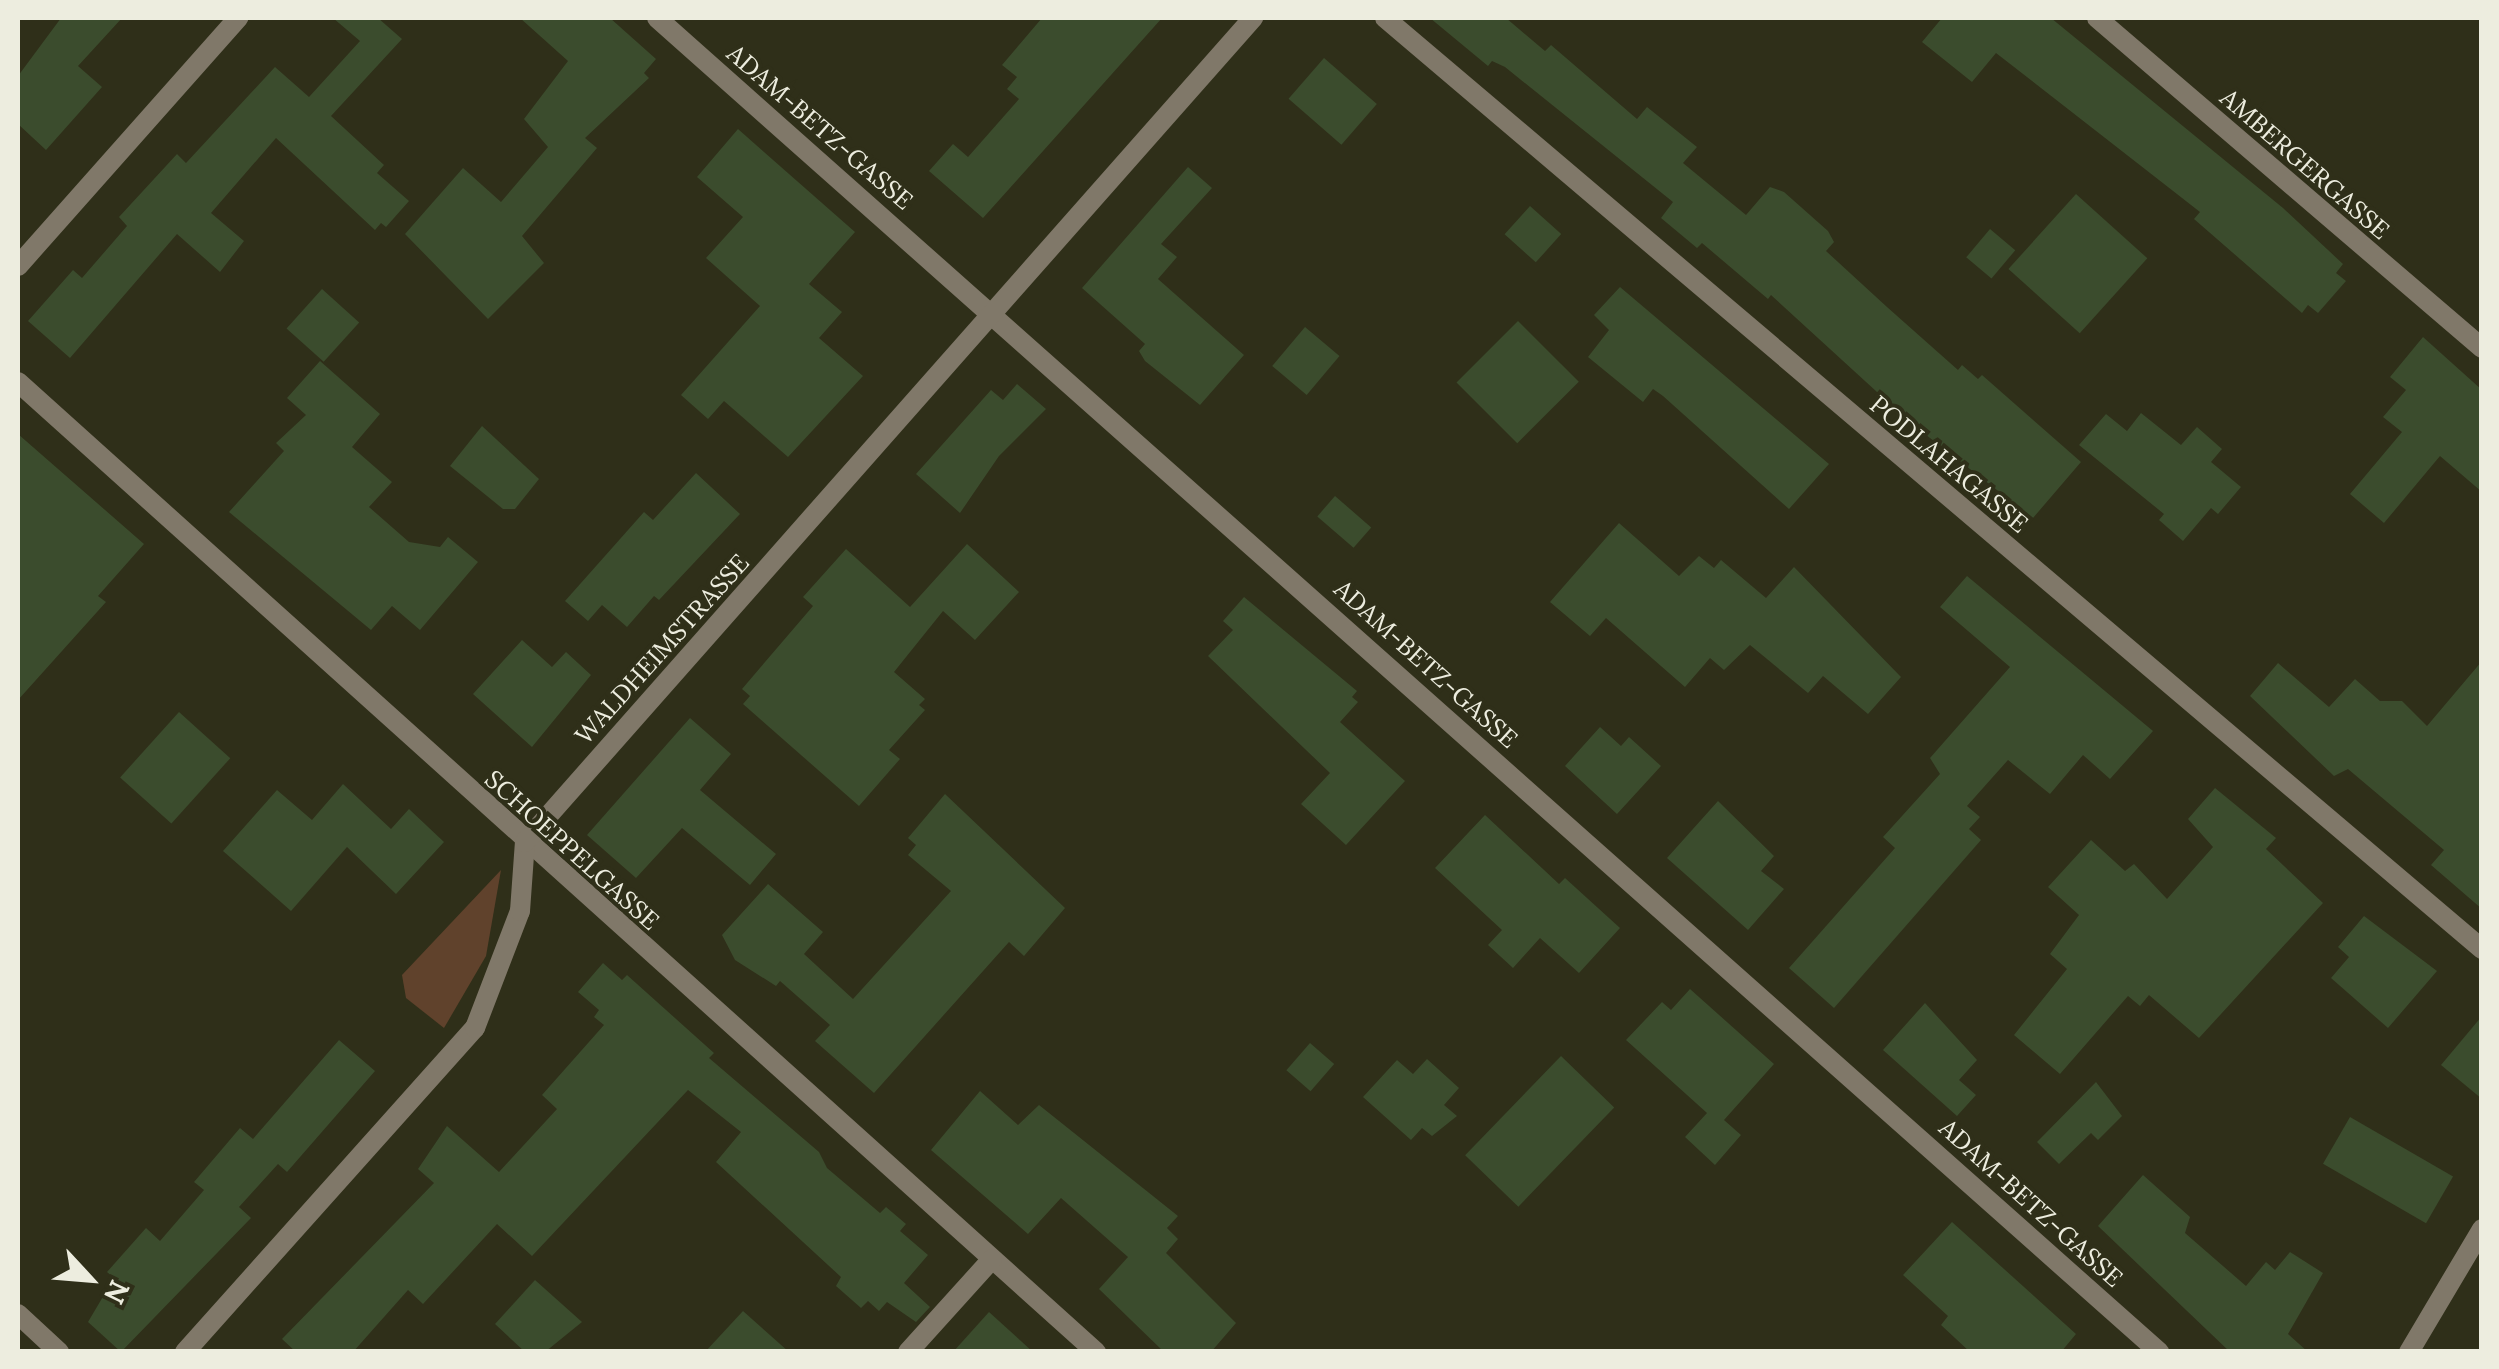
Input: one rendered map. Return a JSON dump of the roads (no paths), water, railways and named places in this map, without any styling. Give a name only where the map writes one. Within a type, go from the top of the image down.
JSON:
[{"type":"street","points":[[18,266],[238,18]]},
{"type":"street","name":"ADAM-BETZ-GASSE","points":[[657,18],[994,313],[2159,1352]]},
{"type":"street","name":"WALDHEIMSTRASSE","points":[[525,842],[1253,18]]},
{"type":"street","name":"PODLAHAGASSE","points":[[1385,18],[2482,949]]},
{"type":"street","name":"AMBERGERGASSE","points":[[2097,18],[2482,348]]},
{"type":"street","name":"SCHOEPPELGASSE","points":[[18,382],[1096,1352]]},
{"type":"street","points":[[184,1352],[475,1028],[520,911],[525,842]]},
{"type":"street","points":[[2409,1352],[2482,1228]]},
{"type":"street","points":[[908,1352],[992,1259]]},
{"type":"street","points":[[18,1314],[60,1352]]}]
